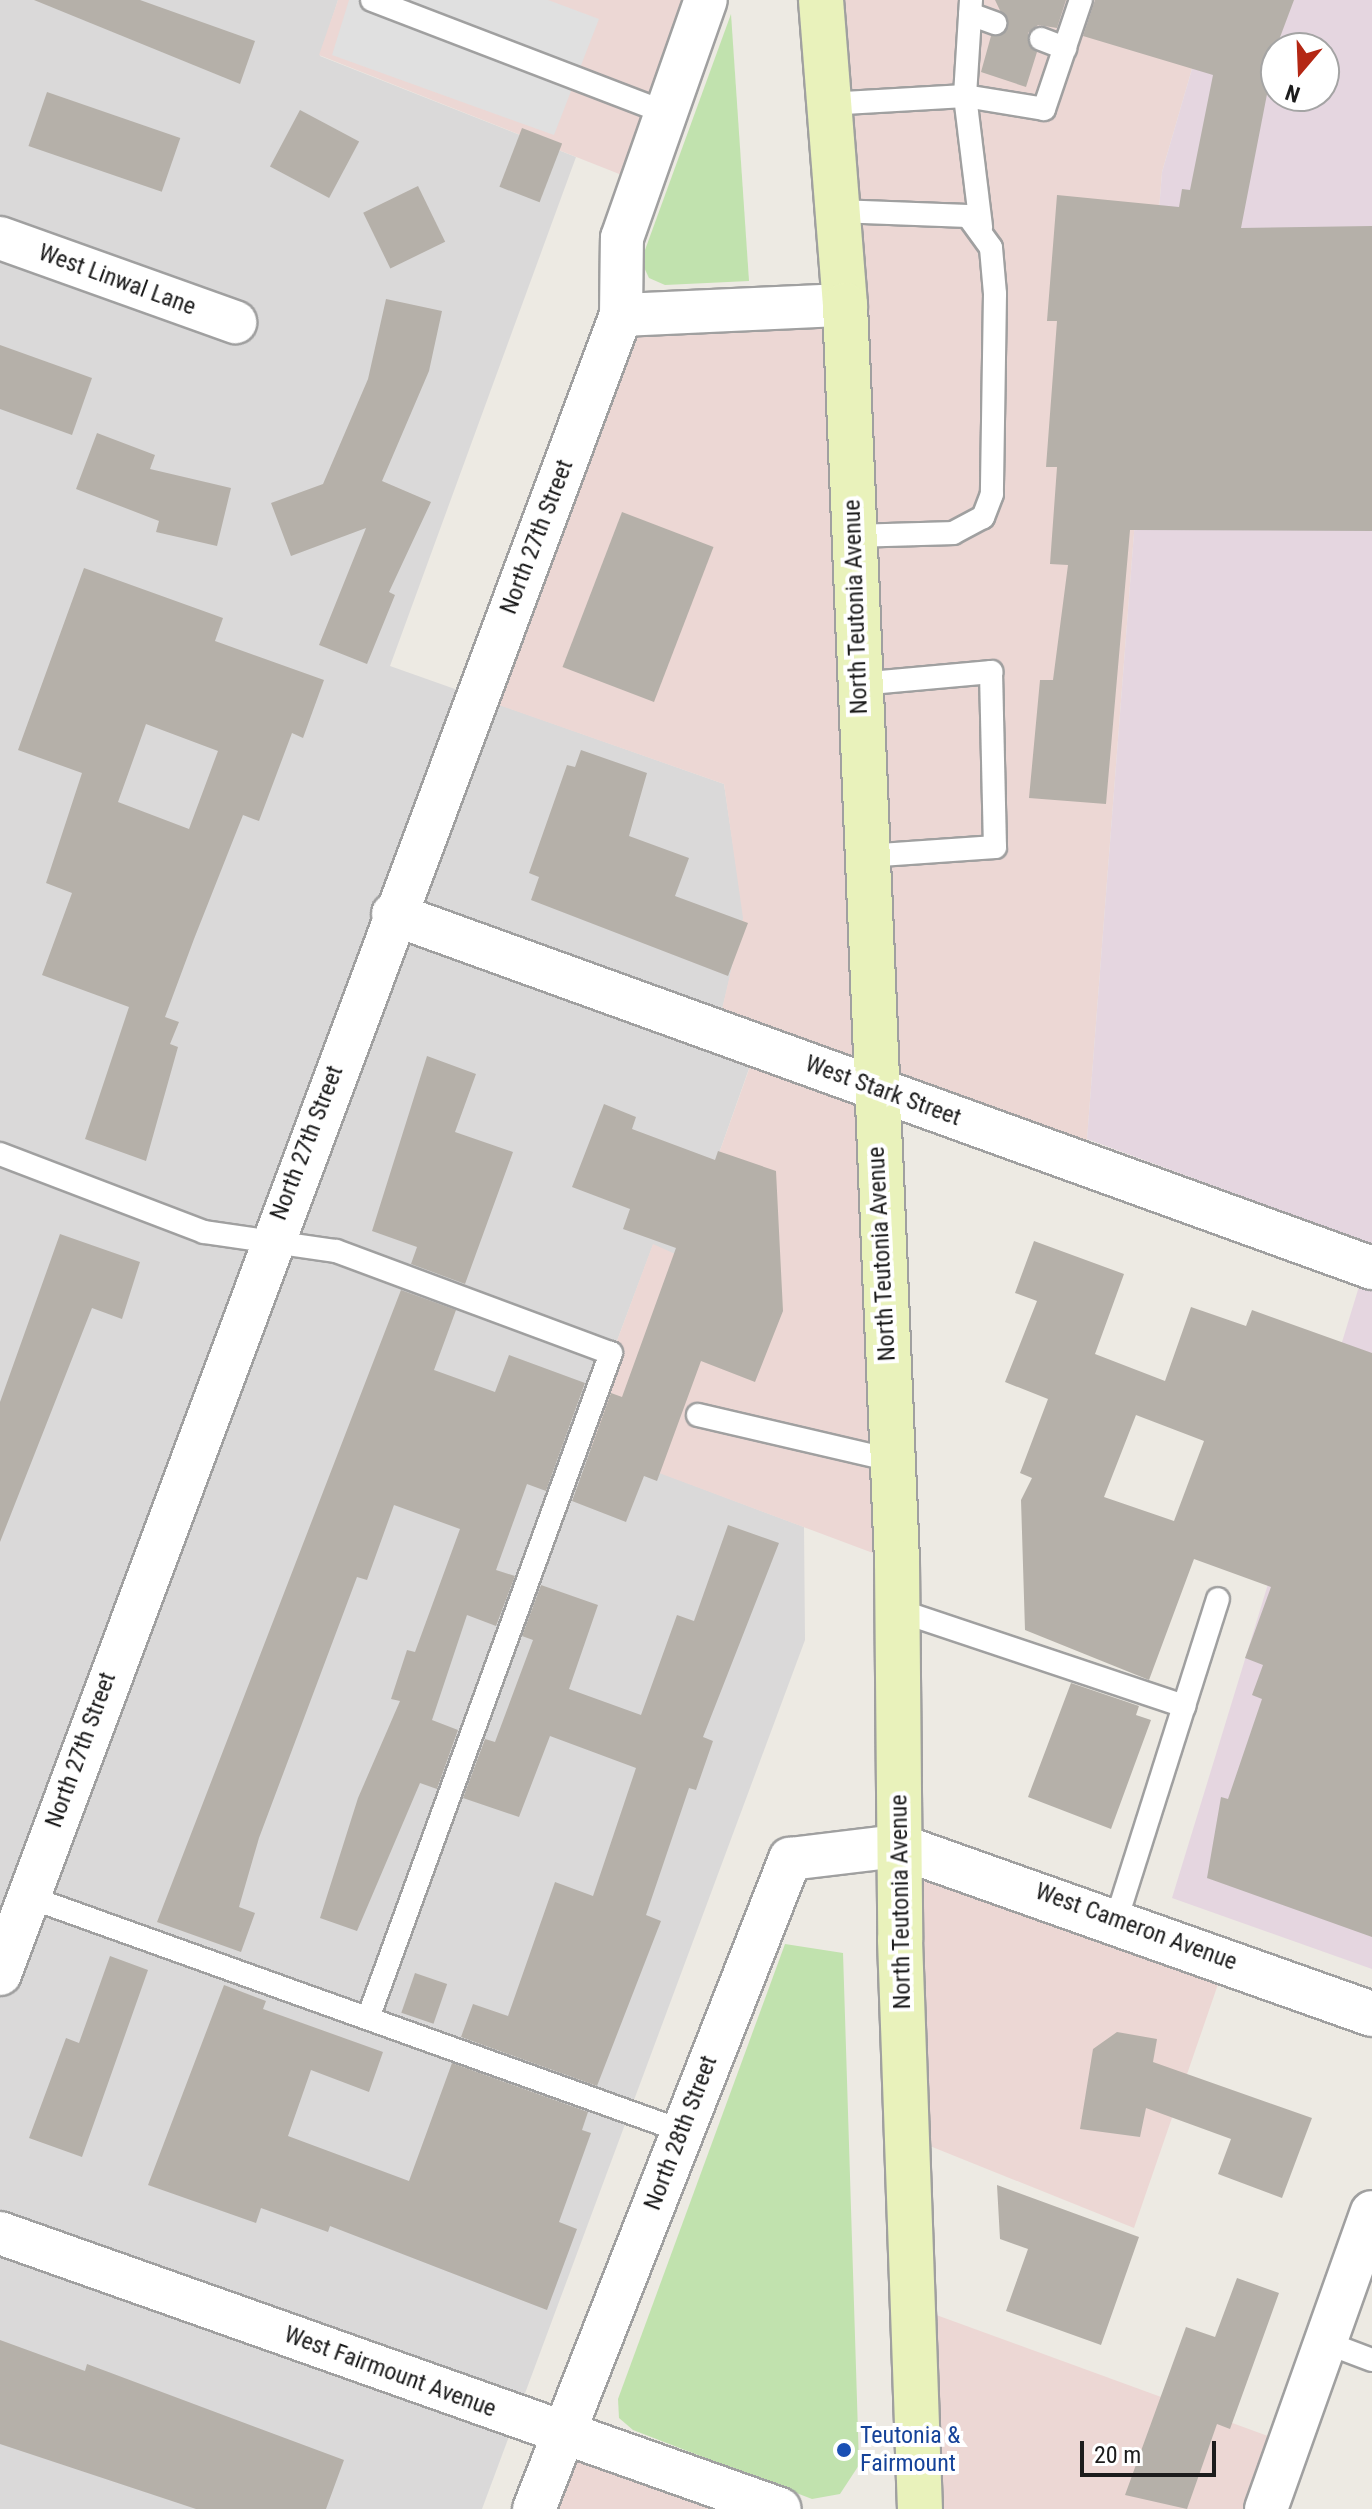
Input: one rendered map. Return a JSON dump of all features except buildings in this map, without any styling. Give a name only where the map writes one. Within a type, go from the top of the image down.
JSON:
[{"type":"main road","name":"North Teutonia Avenue","points":[[821,0],[845,305],[892,1460],[897,1610],[898,1846],[920,2509]]},
{"type":"street","name":"North 27th Street","points":[[0,1974],[26,1896],[393,914],[621,315],[622,238],[706,0]]},
{"type":"street","name":"West Linwal Lane","points":[[0,238],[235,322]]},
{"type":"street","points":[[621,315],[845,305]]},
{"type":"street","name":"West Stark Street","points":[[393,914],[1372,1268]]},
{"type":"street","name":"West Cameron Avenue","points":[[898,1846],[1116,1920],[1372,2014]]},
{"type":"street","name":"North 28th Street","points":[[534,2509],[790,1859],[898,1846]]},
{"type":"street","points":[[1266,2509],[1372,2212]]},
{"type":"street","name":"West Fairmount Avenue","points":[[0,2233],[780,2509]]},
{"type":"lane","points":[[372,0],[666,113]]},
{"type":"lane","points":[[827,104],[965,96],[1044,109],[1081,0]]},
{"type":"lane","points":[[854,536],[953,533],[983,517],[992,494],[995,294],[991,248],[981,227],[965,96],[970,7],[995,23]]},
{"type":"lane","points":[[1041,39],[1065,48]]},
{"type":"lane","points":[[837,211],[925,211],[968,216],[981,227]]},
{"type":"lane","points":[[859,684],[991,672],[995,847],[866,856]]},
{"type":"lane","points":[[0,1154],[204,1232],[272,1238],[336,1251],[611,1353],[368,2018]]},
{"type":"lane","points":[[698,1415],[892,1460]]},
{"type":"lane","points":[[1116,1920],[1218,1599]]},
{"type":"lane","points":[[897,1610],[1184,1706]]},
{"type":"lane","points":[[26,1896],[682,2131]]},
{"type":"lane","points":[[1327,2343],[1372,2360]]},
{"type":"shaded area","points":[[0,0],[338,0],[320,56],[576,157],[390,666],[724,784],[744,918],[717,1031],[757,1046],[682,1258],[653,1245],[579,1442],[804,1527],[805,1640],[482,2509],[0,2509]]},
{"type":"shaded area","points":[[338,0],[706,0],[642,183],[319,55]]},
{"type":"shaded area","points":[[349,0],[548,0],[599,19],[554,135],[332,55]]},
{"type":"shaded area","points":[[818,0],[1212,0],[1162,172],[1085,1165],[875,1088],[897,1562],[579,1443],[653,1244],[682,1257],[757,1047],[717,1031],[743,918],[724,784],[476,697],[621,315],[845,305]]},
{"type":"shaded area","points":[[1212,0],[1372,0],[1372,1244],[1087,1139],[1162,172]]},
{"type":"shaded area","points":[[1372,1244],[1372,1969],[1172,1898]]},
{"type":"shaded area","points":[[898,1846],[1226,1961],[1134,2228],[910,2138]]},
{"type":"shaded area","points":[[917,2308],[1290,2444],[1266,2509],[920,2509]]},
{"type":"shaded area","points":[[562,2434],[780,2509],[534,2509]]},
{"type":"green space","points":[[731,14],[749,281],[665,285],[649,278],[641,261]]},
{"type":"green space","points":[[785,1944],[843,1953],[859,2465],[840,2494],[812,2499],[633,2430],[619,2418],[618,2399]]},
{"type":"place","name":"Teutonia & Fairmount","points":[[844,2450]]}]
